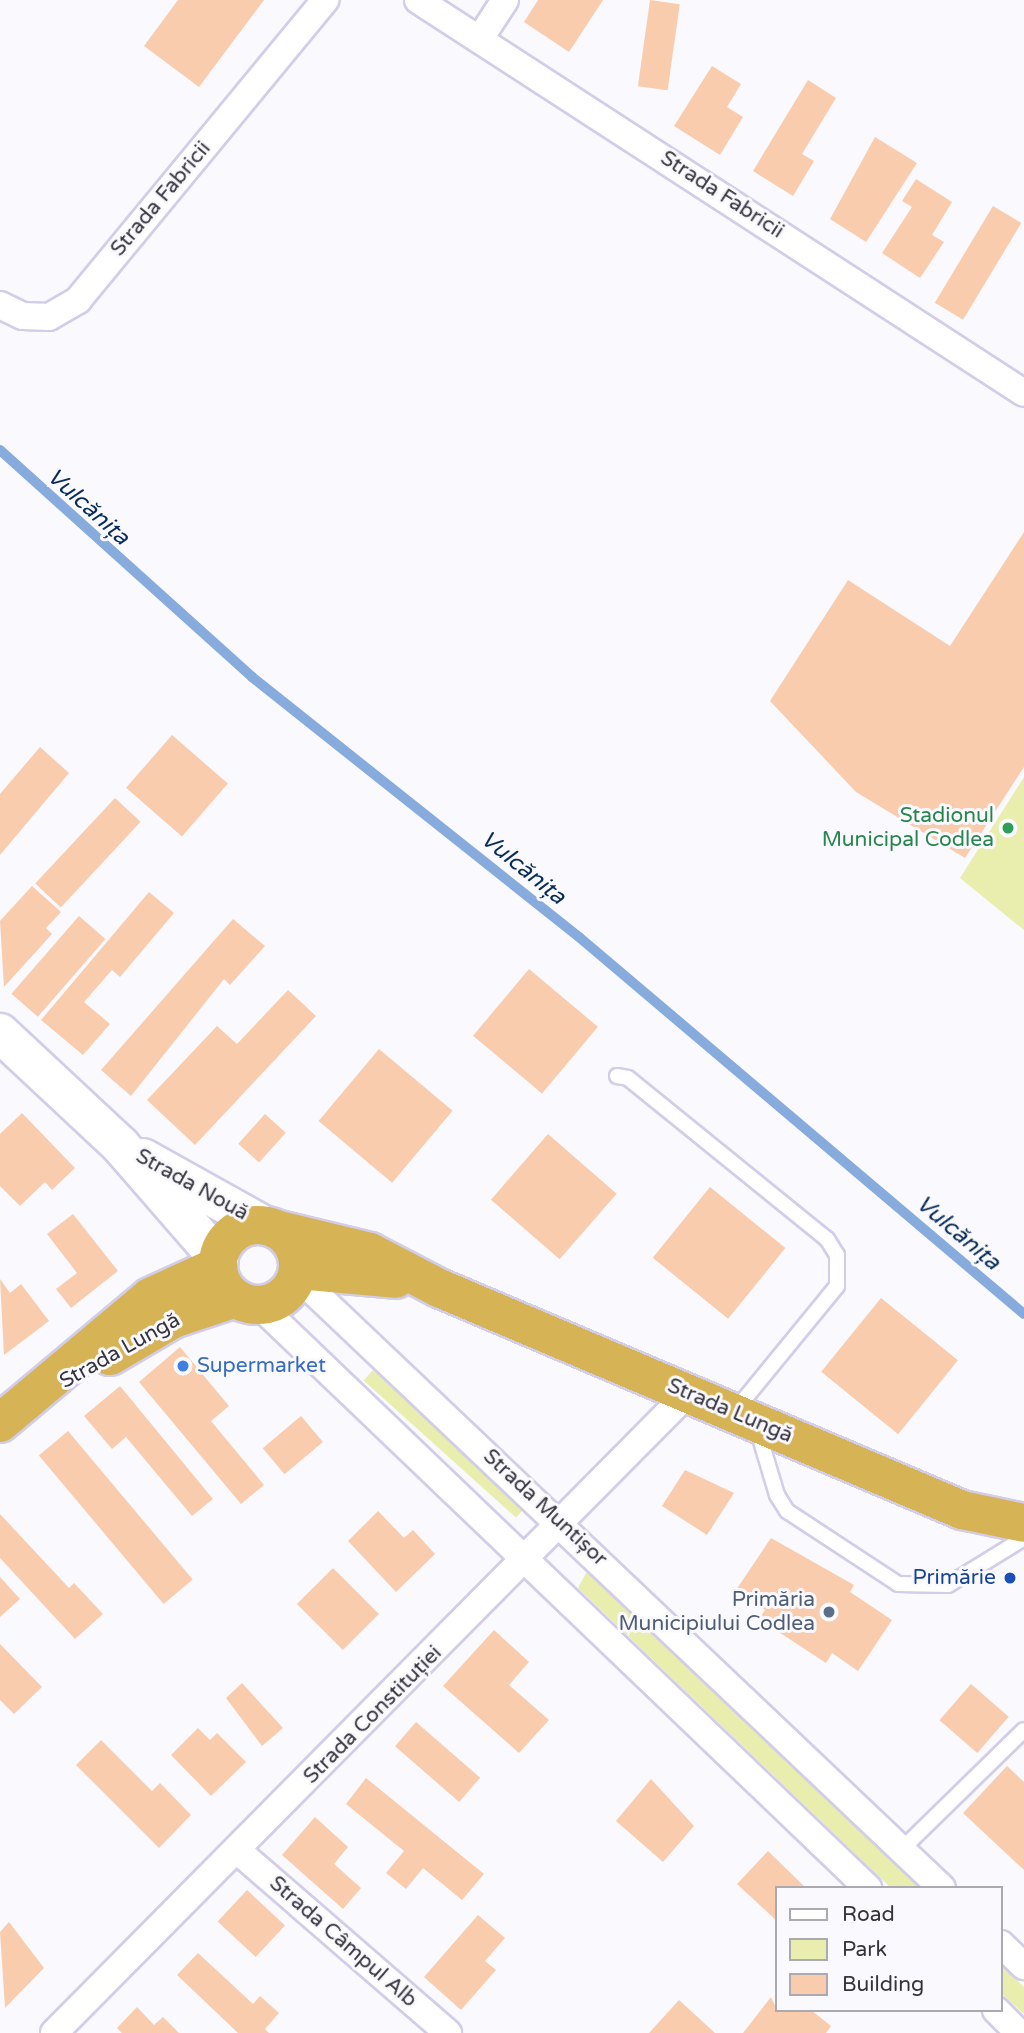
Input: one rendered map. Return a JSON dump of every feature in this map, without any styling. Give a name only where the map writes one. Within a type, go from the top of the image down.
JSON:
[{"type":"highway","name":"Strada Lungă","points":[[269,1227],[348,1244],[439,1288],[961,1510],[1024,1523]]},
{"type":"highway","points":[[269,1227],[294,1246],[298,1273],[283,1297],[233,1282],[239,1230],[269,1227]]},
{"type":"highway","name":"Strada Lungă","points":[[298,1273],[376,1275],[439,1288]]},
{"type":"highway","name":"Strada Lungă","points":[[0,1423],[44,1391],[64,1366],[150,1297],[233,1282]]},
{"type":"main road","name":"Strada Nouă","points":[[0,1033],[120,1145],[233,1282]]},
{"type":"main road","name":"Strada Nouă","points":[[120,1145],[269,1227]]},
{"type":"street","name":"Strada Fabricii","points":[[0,305],[23,316],[49,317],[78,300],[325,0]]},
{"type":"street","name":"Strada Fabricii","points":[[418,0],[481,37],[1024,393]]},
{"type":"street","points":[[481,37],[505,0]]},
{"type":"street","name":"Strada Muntișor","points":[[298,1273],[940,1886]]},
{"type":"street","points":[[233,1282],[866,1886]]},
{"type":"street","name":"Strada Constituției","points":[[54,2033],[238,1851],[688,1393]]},
{"type":"street","name":"Strada Câmpul Alb","points":[[238,1851],[449,2033]]},
{"type":"street","points":[[1003,1946],[1024,1966]]},
{"type":"street","points":[[998,2012],[1019,2033]]},
{"type":"lane","points":[[617,1076],[628,1078],[805,1221],[837,1255],[837,1286],[745,1418],[777,1495],[788,1511],[898,1584],[948,1585],[1024,1538]]},
{"type":"lane","points":[[902,1849],[1024,1730]]},
{"type":"green space","name":"Stadionul Municipal Codlea","points":[[1024,777],[1024,930],[960,878]]},
{"type":"green space","points":[[373,1370],[525,1507],[516,1518],[364,1380]]},
{"type":"green space","points":[[586,1573],[592,1573],[919,1886],[889,1886],[578,1588]]},
{"type":"green space","points":[[1003,1967],[1024,1987],[1024,2014],[1003,1995]]},
{"type":"building","points":[[178,0],[264,0],[199,87],[144,46]]},
{"type":"building","points":[[538,0],[603,0],[569,52],[524,22]]},
{"type":"building","points":[[650,0],[680,4],[668,90],[638,86]]},
{"type":"building","points":[[712,66],[741,84],[727,107],[743,117],[720,155],[674,126]]},
{"type":"building","points":[[808,80],[836,98],[802,154],[814,161],[793,196],[753,171]]},
{"type":"building","points":[[875,137],[917,163],[866,242],[830,219]]},
{"type":"building","points":[[916,179],[952,202],[932,235],[944,242],[920,278],[882,253],[912,207],[902,201]]},
{"type":"building","points":[[993,206],[1021,223],[963,320],[935,303]]},
{"type":"building","points":[[1024,532],[1024,767],[965,858],[856,792],[770,701],[848,580],[950,646]]},
{"type":"building","points":[[172,735],[228,784],[182,836],[126,788]]},
{"type":"building","points":[[40,747],[69,773],[0,855],[0,794]]},
{"type":"building","points":[[115,798],[141,822],[61,907],[35,884]]},
{"type":"building","points":[[32,886],[61,912],[46,928],[52,934],[4,987],[0,921]]},
{"type":"building","points":[[149,892],[174,913],[120,977],[112,970],[84,1002],[110,1024],[83,1055],[41,1020]]},
{"type":"building","points":[[79,916],[105,939],[38,1017],[11,994]]},
{"type":"building","points":[[233,919],[265,946],[230,985],[224,979],[131,1096],[101,1070]]},
{"type":"building","points":[[529,969],[598,1027],[542,1093],[473,1036]]},
{"type":"building","points":[[288,990],[316,1016],[195,1145],[147,1100],[217,1026],[237,1044]]},
{"type":"building","points":[[379,1049],[453,1111],[392,1183],[319,1121]]},
{"type":"building","points":[[22,1113],[75,1168],[52,1190],[45,1182],[20,1206],[0,1186],[0,1134]]},
{"type":"building","points":[[265,1114],[286,1133],[259,1162],[238,1144]]},
{"type":"building","points":[[548,1134],[617,1194],[560,1259],[491,1200]]},
{"type":"building","points":[[710,1187],[785,1248],[728,1319],[653,1258]]},
{"type":"building","points":[[73,1214],[118,1271],[71,1308],[56,1289],[77,1273],[47,1234]]},
{"type":"building","points":[[0,1279],[10,1293],[21,1284],[49,1321],[4,1355]]},
{"type":"building","points":[[881,1298],[958,1360],[898,1434],[821,1372]]},
{"type":"building","points":[[180,1347],[229,1406],[211,1421],[264,1485],[241,1504],[139,1382]]},
{"type":"building","points":[[120,1386],[213,1499],[192,1516],[126,1437],[112,1449],[84,1416]]},
{"type":"building","points":[[301,1416],[323,1442],[285,1474],[263,1448]]},
{"type":"building","points":[[68,1431],[193,1580],[164,1604],[39,1455]]},
{"type":"building","points":[[685,1470],[734,1493],[707,1535],[662,1506]]},
{"type":"building","points":[[378,1511],[404,1538],[413,1530],[435,1554],[396,1592],[348,1541]]},
{"type":"building","points":[[0,1514],[69,1588],[74,1583],[103,1614],[75,1639],[0,1558]]},
{"type":"building","points":[[771,1538],[854,1585],[850,1592],[892,1620],[858,1671],[832,1653],[826,1663],[759,1619],[765,1610],[736,1590]]},
{"type":"building","points":[[333,1568],[379,1614],[343,1650],[297,1604]]},
{"type":"building","points":[[0,1577],[20,1599],[0,1617]]},
{"type":"building","points":[[494,1630],[529,1662],[509,1685],[549,1720],[519,1753],[443,1686]]},
{"type":"building","points":[[0,1644],[42,1687],[14,1714],[0,1700]]},
{"type":"building","points":[[242,1683],[283,1728],[262,1746],[226,1698]]},
{"type":"building","points":[[971,1684],[1009,1717],[977,1753],[940,1720]]},
{"type":"building","points":[[416,1722],[480,1778],[459,1802],[395,1746]]},
{"type":"building","points":[[198,1728],[210,1740],[217,1733],[246,1762],[211,1796],[171,1755]]},
{"type":"building","points":[[101,1740],[152,1791],[160,1783],[191,1815],[159,1848],[76,1765]]},
{"type":"building","points":[[1007,1766],[1024,1782],[1024,1870],[963,1813]]},
{"type":"building","points":[[366,1778],[484,1874],[462,1900],[423,1868],[406,1889],[386,1873],[404,1851],[346,1804]]},
{"type":"building","points":[[651,1779],[694,1826],[663,1862],[616,1821]]},
{"type":"building","points":[[315,1817],[348,1847],[334,1864],[361,1888],[343,1909],[282,1855]]},
{"type":"building","points":[[768,1851],[804,1886],[776,1886],[776,1920],[737,1884]]},
{"type":"building","points":[[247,1890],[285,1925],[256,1957],[218,1921]]},
{"type":"building","points":[[478,1915],[505,1938],[485,1961],[496,1970],[461,2010],[424,1977]]},
{"type":"building","points":[[9,1922],[44,1968],[5,2008],[0,1932]]},
{"type":"building","points":[[198,1953],[253,2004],[260,1996],[279,2013],[265,2029],[269,2033],[238,2033],[177,1975]]},
{"type":"building","points":[[771,1997],[776,2012],[814,2012],[831,2026],[826,2033],[743,2033]]},
{"type":"building","points":[[679,2000],[715,2033],[649,2033]]},
{"type":"building","points":[[137,2007],[154,2025],[163,2017],[179,2033],[122,2033],[117,2028]]},
{"type":"waterway","name":"Vulcănița","points":[[0,450],[252,677],[579,937],[1024,1314]]},
{"type":"place","name":"Stadionul Municipal Codlea","points":[[1008,828]]},
{"type":"place","name":"Supermarket","points":[[183,1366]]},
{"type":"place","name":"Primărie","points":[[1010,1578]]},
{"type":"place","name":"Primăria Municipiului Codlea","points":[[829,1612]]}]
